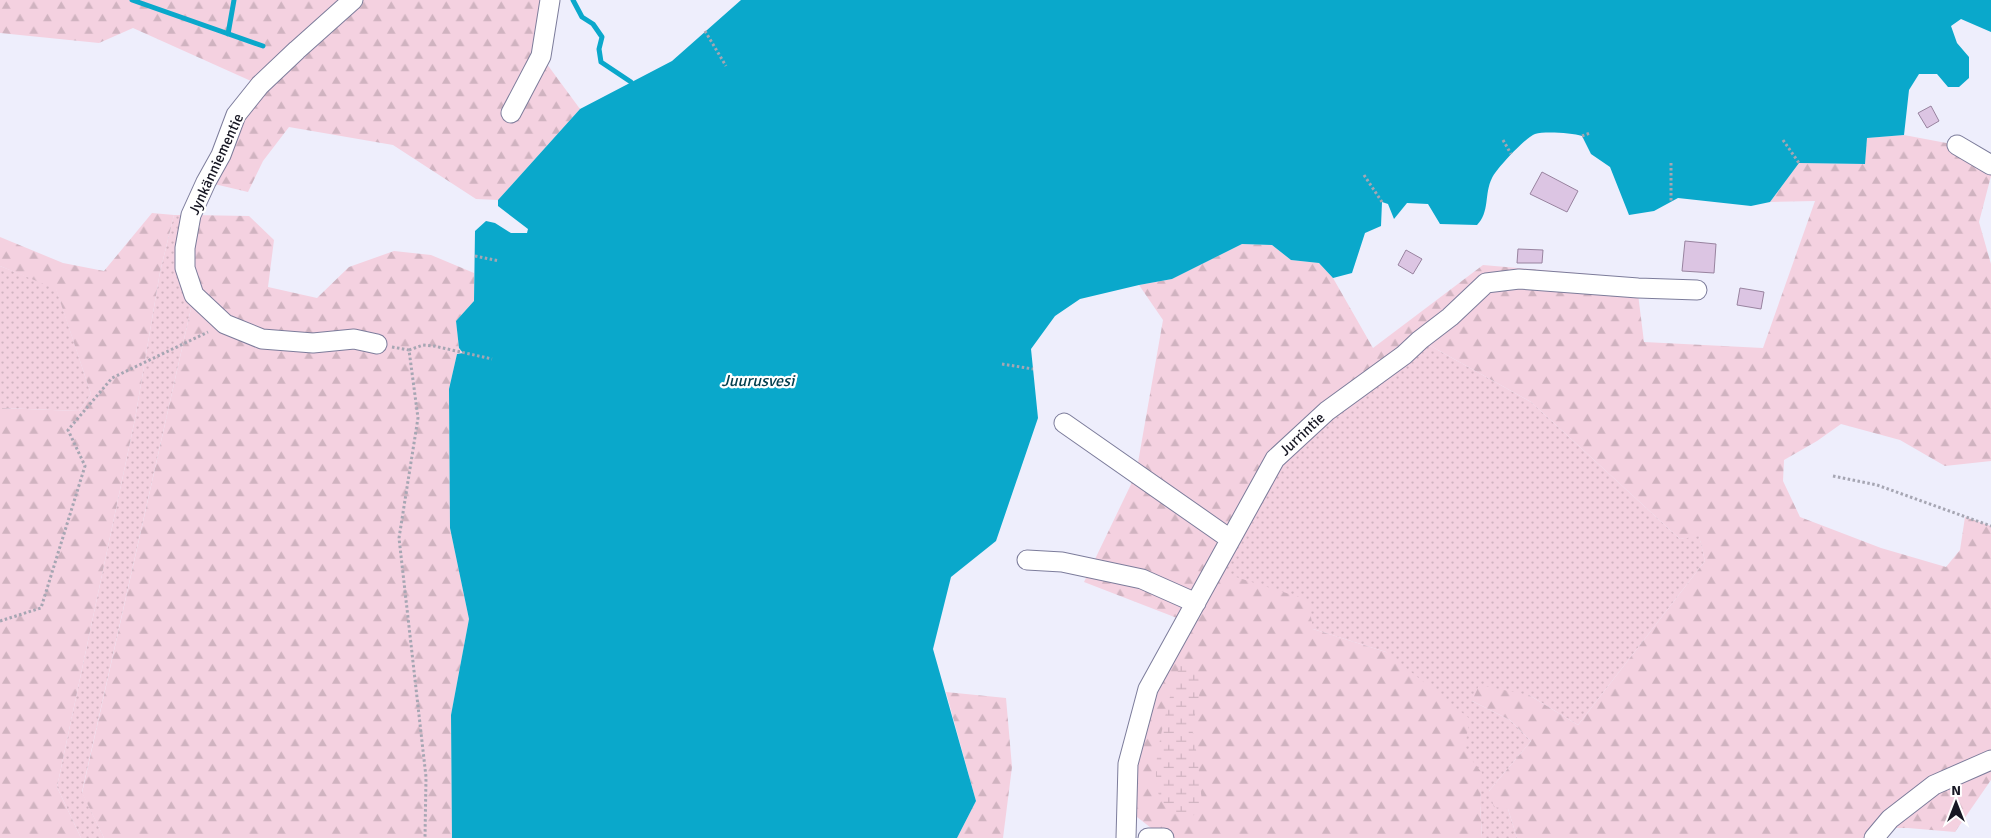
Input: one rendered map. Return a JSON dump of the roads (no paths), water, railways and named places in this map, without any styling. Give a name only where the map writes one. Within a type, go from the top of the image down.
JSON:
[{"type":"street","name":"Jynkänniementie","points":[[353,0],[260,85],[236,115],[221,155],[191,215],[185,248],[186,268],[194,295],[225,324],[262,340],[313,343],[354,340],[377,344]]},
{"type":"street","points":[[511,113],[541,56],[550,0]]},
{"type":"street","points":[[1957,145],[1991,165]]},
{"type":"street","name":"Jurrintie","points":[[1126,838],[1128,764],[1148,689],[1275,459],[1328,411],[1404,355],[1450,317],[1486,283],[1519,279],[1638,288],[1697,290]]},
{"type":"street","points":[[1064,423],[1230,539]]},
{"type":"street","points":[[1027,560],[1062,562],[1142,579],[1196,603]]},
{"type":"street","points":[[1874,838],[1890,819],[1934,785],[1991,760]]},
{"type":"street","points":[[1148,838],[1164,838]]},
{"type":"water","name":"Juurusvesi","points":[[741,0],[1991,0],[1991,32],[1961,19],[1951,26],[1957,43],[1969,57],[1969,78],[1959,87],[1948,87],[1937,74],[1919,74],[1909,90],[1904,135],[1867,138],[1865,164],[1799,163],[1770,202],[1751,206],[1678,198],[1654,211],[1629,215],[1610,167],[1591,154],[1582,136],[1539,133],[1525,141],[1495,173],[1488,190],[1484,214],[1477,225],[1440,224],[1428,204],[1407,203],[1394,219],[1388,204],[1382,202],[1381,226],[1365,233],[1352,273],[1333,278],[1319,263],[1291,260],[1272,245],[1242,244],[1172,279],[1080,299],[1055,316],[1031,349],[1038,418],[996,541],[951,577],[933,649],[976,801],[957,838],[452,838],[451,715],[469,619],[450,528],[449,389],[457,354],[463,353],[459,348],[456,321],[474,301],[475,231],[486,221],[495,223],[511,233],[527,233],[528,229],[498,206],[498,200],[580,109],[672,61]]},
{"type":"waterway","points":[[132,0],[263,46]]},
{"type":"waterway","points":[[228,34],[234,0]]},
{"type":"waterway","points":[[573,0],[582,17],[593,24],[602,37],[599,49],[601,62],[631,82]]}]
